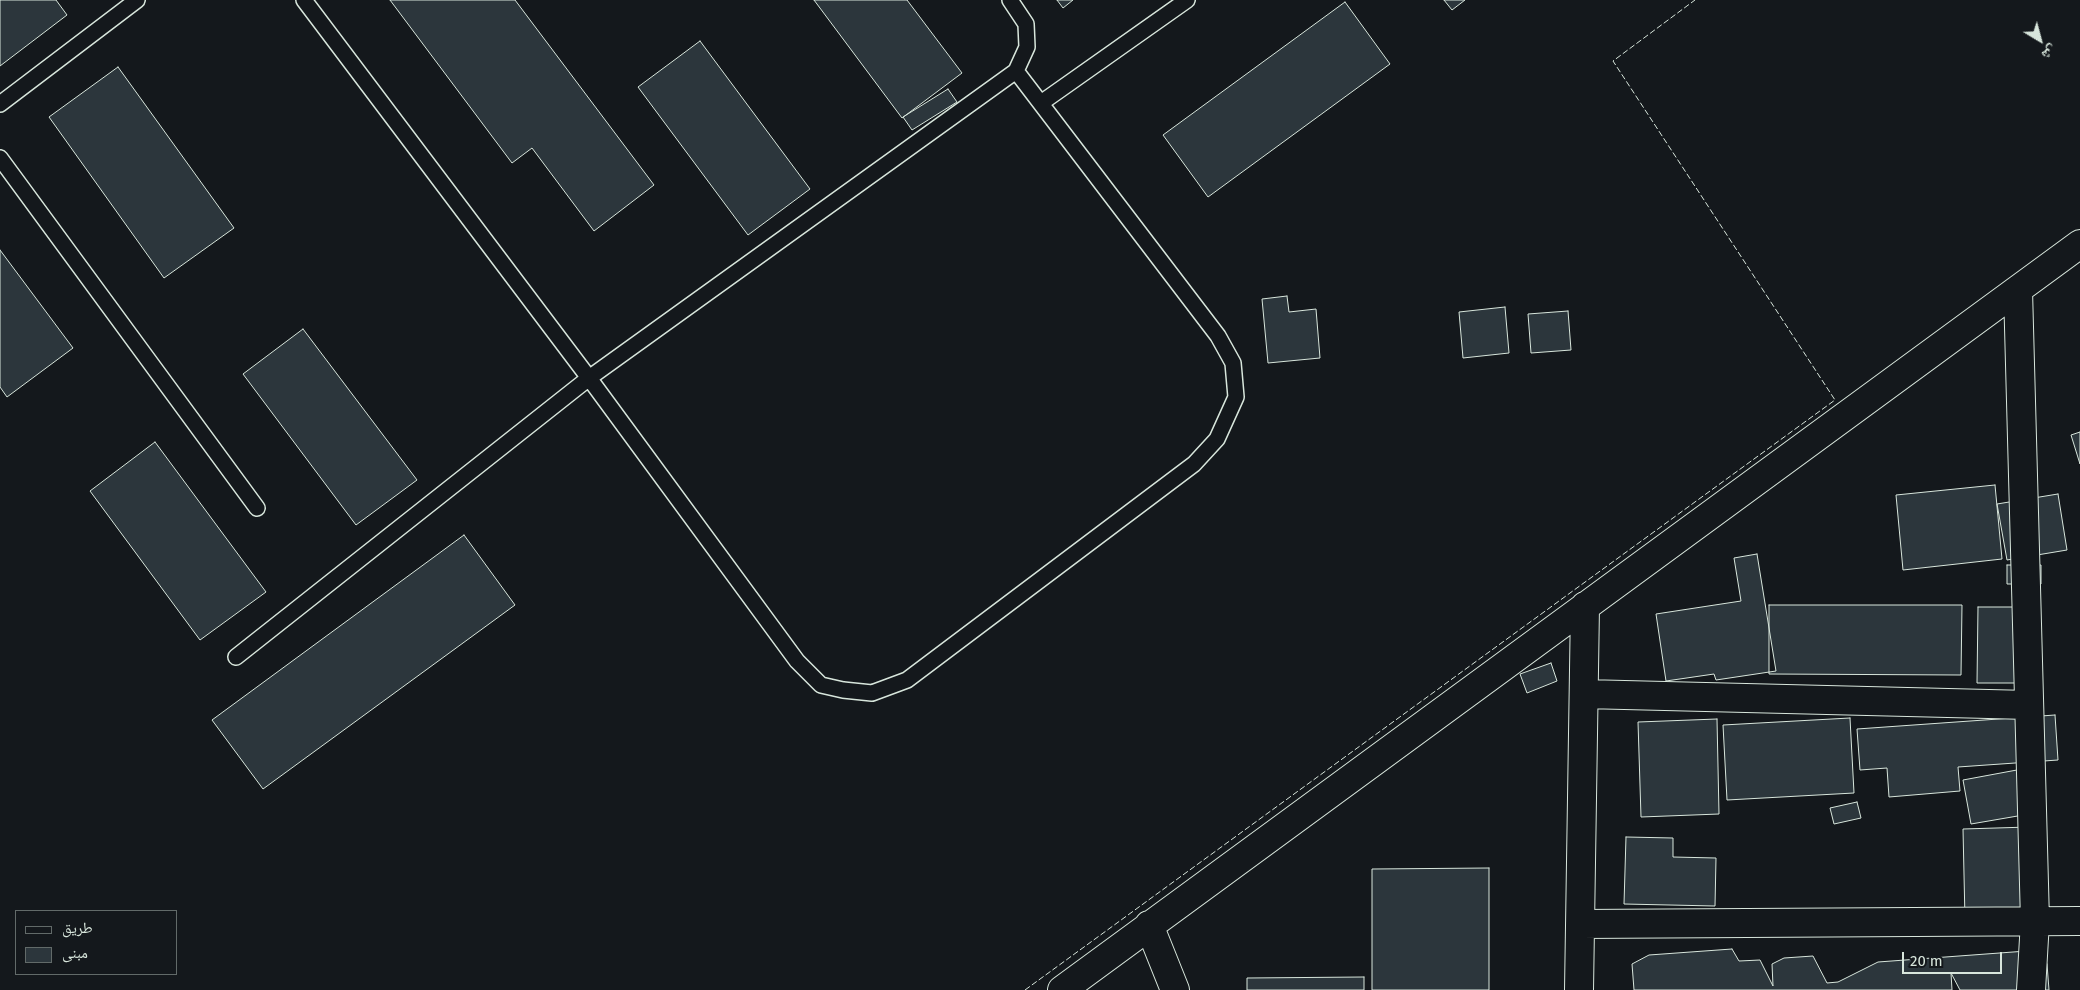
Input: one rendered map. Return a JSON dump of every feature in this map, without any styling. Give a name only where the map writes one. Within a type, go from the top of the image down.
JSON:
[{"type":"street","points":[[1062,990],[2080,244]]},
{"type":"street","points":[[2018,290],[2035,921],[2031,990]]},
{"type":"street","points":[[1579,990],[1585,606]]},
{"type":"street","points":[[1584,694],[2029,705]]},
{"type":"street","points":[[1581,924],[2080,921]]},
{"type":"street","points":[[1149,925],[1175,990]]},
{"type":"lane","points":[[0,104],[137,0]]},
{"type":"lane","points":[[304,0],[589,378],[797,661],[821,685],[843,690],[872,693],[907,680],[1194,464],[1217,439],[1236,397],[1233,363],[1218,336],[1016,71]]},
{"type":"lane","points":[[236,658],[589,378],[1016,71],[1027,47],[1026,24],[1010,0]]},
{"type":"lane","points":[[1041,103],[1187,0]]},
{"type":"lane","points":[[0,158],[258,508]]},
{"type":"building","points":[[0,0],[56,0],[67,15],[0,66]]},
{"type":"building","points":[[390,0],[515,0],[654,185],[594,231],[532,148],[512,163]]},
{"type":"building","points":[[814,0],[907,0],[962,73],[902,118]]},
{"type":"building","points":[[1057,0],[1073,0],[1063,8]]},
{"type":"building","points":[[1444,0],[1465,0],[1452,10]]},
{"type":"building","points":[[1345,2],[1390,64],[1208,197],[1163,135]]},
{"type":"building","points":[[700,41],[810,189],[748,235],[638,87]]},
{"type":"building","points":[[118,67],[234,228],[164,278],[49,117]]},
{"type":"building","points":[[948,89],[957,102],[912,130],[903,117]]},
{"type":"building","points":[[0,250],[73,348],[7,397],[0,387]]},
{"type":"building","points":[[1287,296],[1289,312],[1316,309],[1320,358],[1268,363],[1262,299]]},
{"type":"building","points":[[1505,307],[1509,353],[1463,358],[1459,312]]},
{"type":"building","points":[[1568,311],[1571,350],[1531,353],[1528,314]]},
{"type":"building","points":[[303,329],[417,480],[356,525],[243,374]]},
{"type":"building","points":[[2080,432],[2080,464],[2071,435]]},
{"type":"building","points":[[155,442],[266,592],[200,640],[90,491]]},
{"type":"building","points":[[1995,485],[2002,559],[1903,570],[1896,495]]},
{"type":"building","points":[[2058,494],[2067,550],[2007,560],[1997,504]]},
{"type":"building","points":[[464,535],[515,605],[263,789],[212,720]]},
{"type":"building","points":[[1757,554],[1776,671],[1716,680],[1714,674],[1666,681],[1656,614],[1741,601],[1734,558]]},
{"type":"building","points":[[2007,565],[2041,565],[2041,584],[2007,584]]},
{"type":"building","points":[[1769,605],[1962,605],[1961,675],[1769,674]]},
{"type":"building","points":[[1978,607],[2027,607],[2032,683],[1977,683]]},
{"type":"building","points":[[1551,663],[1557,681],[1527,693],[1520,674]]},
{"type":"building","points":[[2055,715],[2058,760],[1958,767],[1960,791],[1889,797],[1887,768],[1860,770],[1857,729]]},
{"type":"building","points":[[1850,718],[1854,793],[1727,800],[1723,725]]},
{"type":"building","points":[[1717,719],[1719,814],[1641,817],[1638,722]]},
{"type":"building","points":[[2033,767],[2041,812],[1971,824],[1963,780]]},
{"type":"building","points":[[1857,802],[1861,818],[1834,824],[1830,808]]},
{"type":"building","points":[[2029,827],[2042,918],[1965,920],[1963,829]]},
{"type":"building","points":[[1626,837],[1673,838],[1673,857],[1716,858],[1715,906],[1624,904]]},
{"type":"building","points":[[1489,868],[1489,990],[1372,990],[1372,869]]},
{"type":"building","points":[[1732,949],[1739,961],[1760,960],[1773,986],[1772,964],[1784,958],[1813,956],[1827,983],[1838,982],[1878,962],[2040,950],[2047,964],[2049,990],[1960,990],[1951,973],[1952,990],[1634,990],[1632,964],[1649,955]]},
{"type":"building","points":[[1364,977],[1364,990],[1247,990],[1247,978]]},
{"type":"fence","points":[[1025,990],[1835,400],[1613,61],[1695,0]]}]
